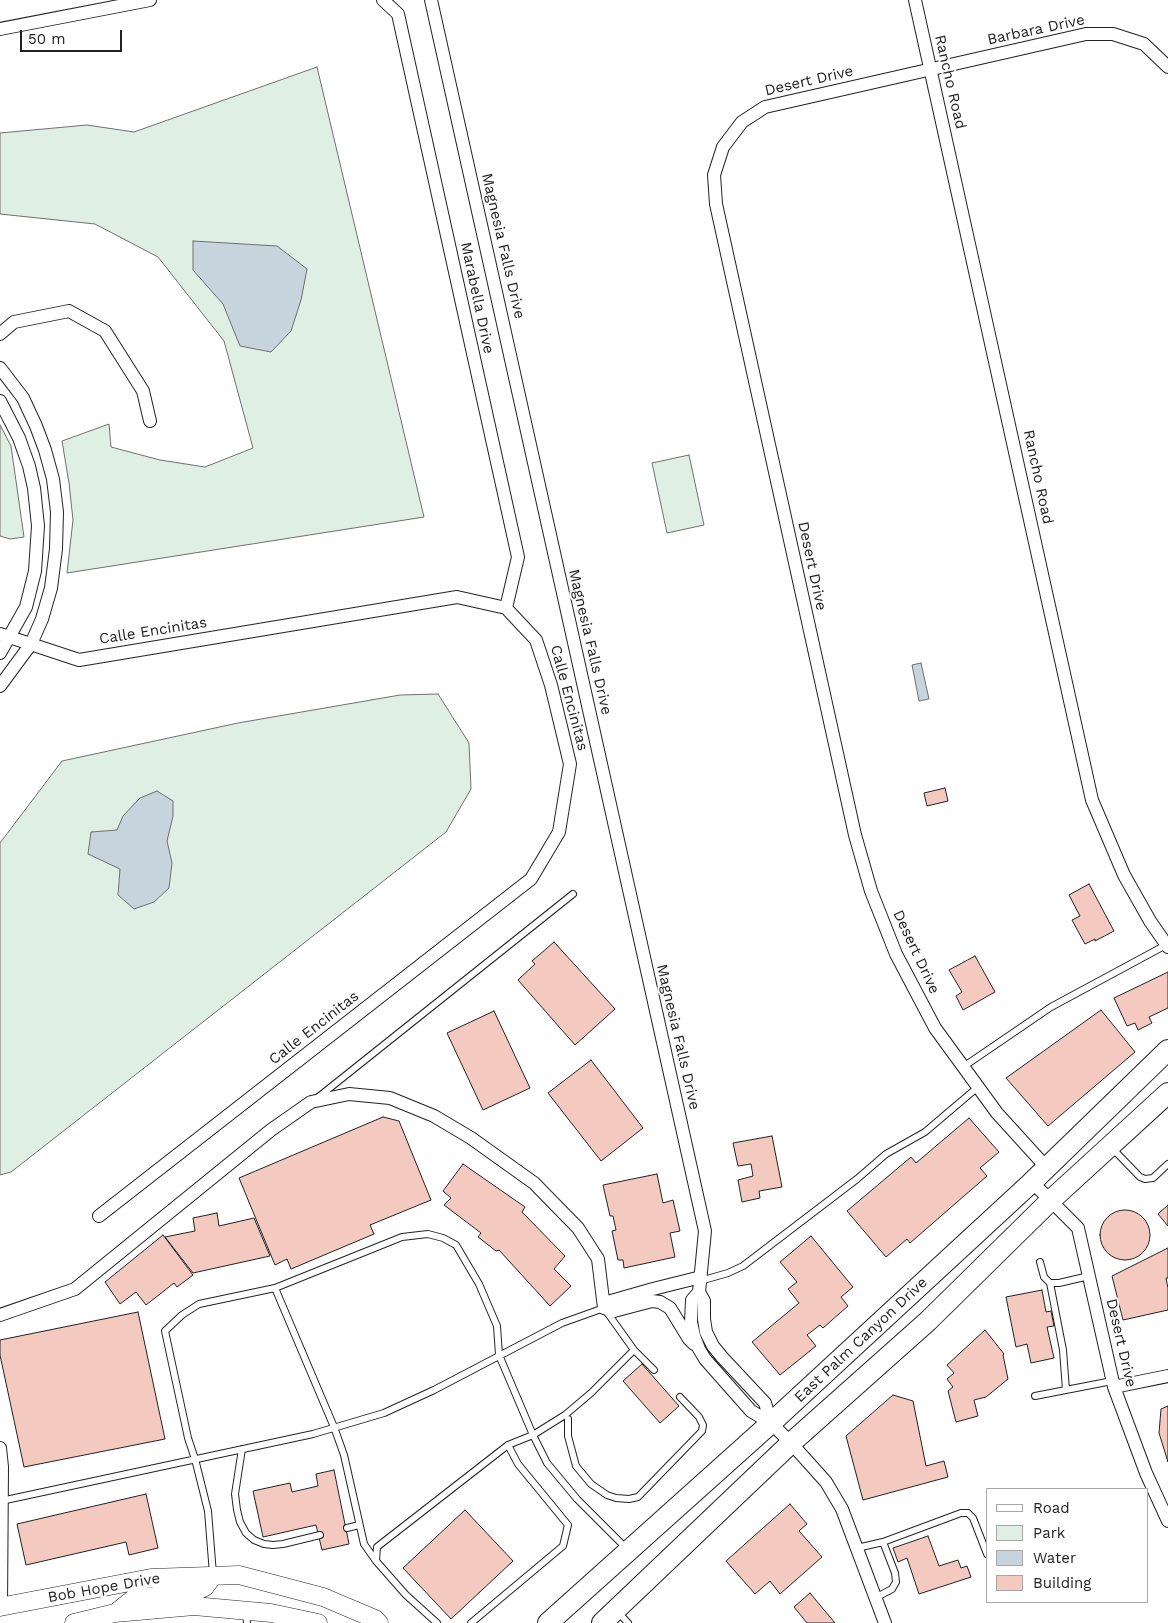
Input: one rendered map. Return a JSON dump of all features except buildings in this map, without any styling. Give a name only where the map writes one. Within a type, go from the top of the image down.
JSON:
[{"type":"main road","name":"East Palm Canyon Drive","points":[[548,1623],[771,1423],[1032,1182],[1168,1050]]},
{"type":"main road","name":"East Palm Canyon Drive","points":[[615,1619],[792,1443],[928,1321],[1050,1200],[1168,1093]]},
{"type":"main road","name":"Bob Hope Drive","points":[[0,1607],[151,1578],[239,1574],[323,1597],[375,1619],[380,1623]]},
{"type":"main road","points":[[115,1613],[133,1599],[199,1590],[205,1587],[213,1576]]},
{"type":"main road","name":"Bob Hope Drive","points":[[74,1623],[115,1613],[194,1606],[247,1617],[270,1612],[318,1623]]},
{"type":"street","points":[[0,29],[150,0]]},
{"type":"street","name":"Marabella Drive","points":[[383,0],[398,14],[518,557],[506,608]]},
{"type":"street","name":"Magnesia Falls Drive","points":[[431,0],[705,1231],[700,1283],[704,1301],[706,1332],[713,1346],[765,1403],[771,1423]]},
{"type":"street","name":"Rancho Road","points":[[915,0],[1092,800],[1124,875],[1150,921],[1167,946]]},
{"type":"street","name":"Barbara Drive","points":[[931,70],[1086,34],[1114,34],[1144,44],[1168,67]]},
{"type":"street","name":"Desert Drive","points":[[931,70],[765,107],[742,122],[723,147],[714,175],[716,204],[855,835],[868,882],[896,954],[935,1028],[997,1113],[1046,1168]]},
{"type":"street","points":[[0,334],[14,322],[69,312],[105,331],[143,391],[150,421]]},
{"type":"street","points":[[0,368],[23,398],[36,426],[53,479],[57,512],[56,549],[51,588],[42,619],[30,644],[0,686]]},
{"type":"street","points":[[0,401],[19,438],[29,466],[34,488],[38,526],[35,571],[26,607],[5,636],[0,653]]},
{"type":"street","name":"Calle Encinitas","points":[[5,636],[78,660],[457,598],[506,608],[536,640],[551,685],[570,764],[559,832],[531,879],[99,1216]]},
{"type":"street","points":[[0,1315],[74,1289],[271,1130],[311,1102],[349,1094],[390,1098],[434,1116],[471,1138],[534,1184],[578,1228],[598,1258],[604,1308]]},
{"type":"street","name":"Desert Drive","points":[[1032,1182],[1078,1228],[1113,1384],[1146,1473],[1168,1521]]},
{"type":"street","points":[[604,1308],[611,1301],[653,1289],[700,1283]]},
{"type":"street","name":"Magnesia Falls Drive","points":[[700,1283],[692,1300],[691,1322],[694,1336],[701,1352],[705,1359],[752,1411],[771,1423],[792,1443],[826,1482],[842,1509],[883,1622]]},
{"type":"street","points":[[604,1308],[614,1311],[652,1301],[666,1304],[689,1339],[701,1352]]},
{"type":"street","points":[[1113,1384],[1168,1376]]},
{"type":"street","points":[[0,1448],[2,1467],[0,1607]]},
{"type":"lane","points":[[311,1102],[573,894]]},
{"type":"lane","points":[[964,1067],[1051,1007],[1167,946]]},
{"type":"lane","points":[[700,1283],[742,1266],[857,1179],[886,1154],[925,1132],[978,1087]]},
{"type":"lane","points":[[1110,1146],[1140,1177],[1152,1178],[1168,1164]]},
{"type":"lane","points":[[213,1576],[208,1511],[188,1438],[165,1331],[182,1315],[199,1304],[275,1288],[402,1237],[428,1234],[443,1238],[456,1246],[479,1284],[497,1326],[499,1355],[547,1463],[577,1499],[629,1551]]},
{"type":"lane","points":[[1040,1262],[1044,1277],[1050,1283],[1063,1350],[1066,1390]]},
{"type":"lane","points":[[1050,1283],[1059,1283],[1089,1276]]},
{"type":"lane","points":[[275,1288],[344,1455],[364,1544],[376,1561],[406,1595],[437,1623]]},
{"type":"lane","points":[[2,1501],[334,1428],[384,1413],[434,1390],[562,1323],[604,1308],[634,1350],[654,1370]]},
{"type":"lane","points":[[376,1561],[377,1547],[508,1446],[533,1435],[565,1415],[585,1399],[634,1350]]},
{"type":"lane","points":[[1035,1396],[1113,1384]]},
{"type":"lane","points":[[568,1419],[568,1436],[576,1466],[591,1484],[607,1495],[629,1499],[638,1497],[702,1431],[699,1417],[680,1397]]},
{"type":"lane","points":[[471,1623],[563,1546],[568,1525],[518,1464],[508,1446]]},
{"type":"lane","points":[[242,1449],[235,1494],[236,1510],[246,1533],[254,1540],[273,1545],[320,1535]]},
{"type":"lane","points":[[857,1548],[883,1542],[961,1513],[968,1513],[974,1518],[986,1551]]},
{"type":"lane","points":[[347,1528],[359,1525]]},
{"type":"lane","points":[[874,1598],[892,1589],[896,1582],[895,1573],[883,1542]]},
{"type":"green space","points":[[317,67],[424,517],[67,573],[73,520],[62,441],[109,424],[111,447],[160,460],[205,467],[253,448],[224,341],[158,257],[95,224],[0,214],[0,133],[87,125],[134,132]]},
{"type":"green space","points":[[0,425],[11,446],[24,537],[10,539],[0,536]]},
{"type":"green space","points":[[689,455],[704,525],[667,533],[652,463]]},
{"type":"green space","points":[[438,694],[469,743],[471,789],[446,832],[11,1172],[0,1175],[0,843],[62,761],[238,723],[400,695]]},
{"type":"water","points":[[193,241],[277,246],[307,269],[301,300],[291,331],[271,352],[240,346],[223,304],[193,270]]},
{"type":"water","points":[[921,663],[929,699],[919,701],[912,665]]},
{"type":"water","points":[[157,791],[173,801],[173,816],[167,841],[172,863],[169,888],[154,902],[134,909],[118,895],[120,869],[88,854],[91,832],[117,830],[123,816],[140,798]]}]
